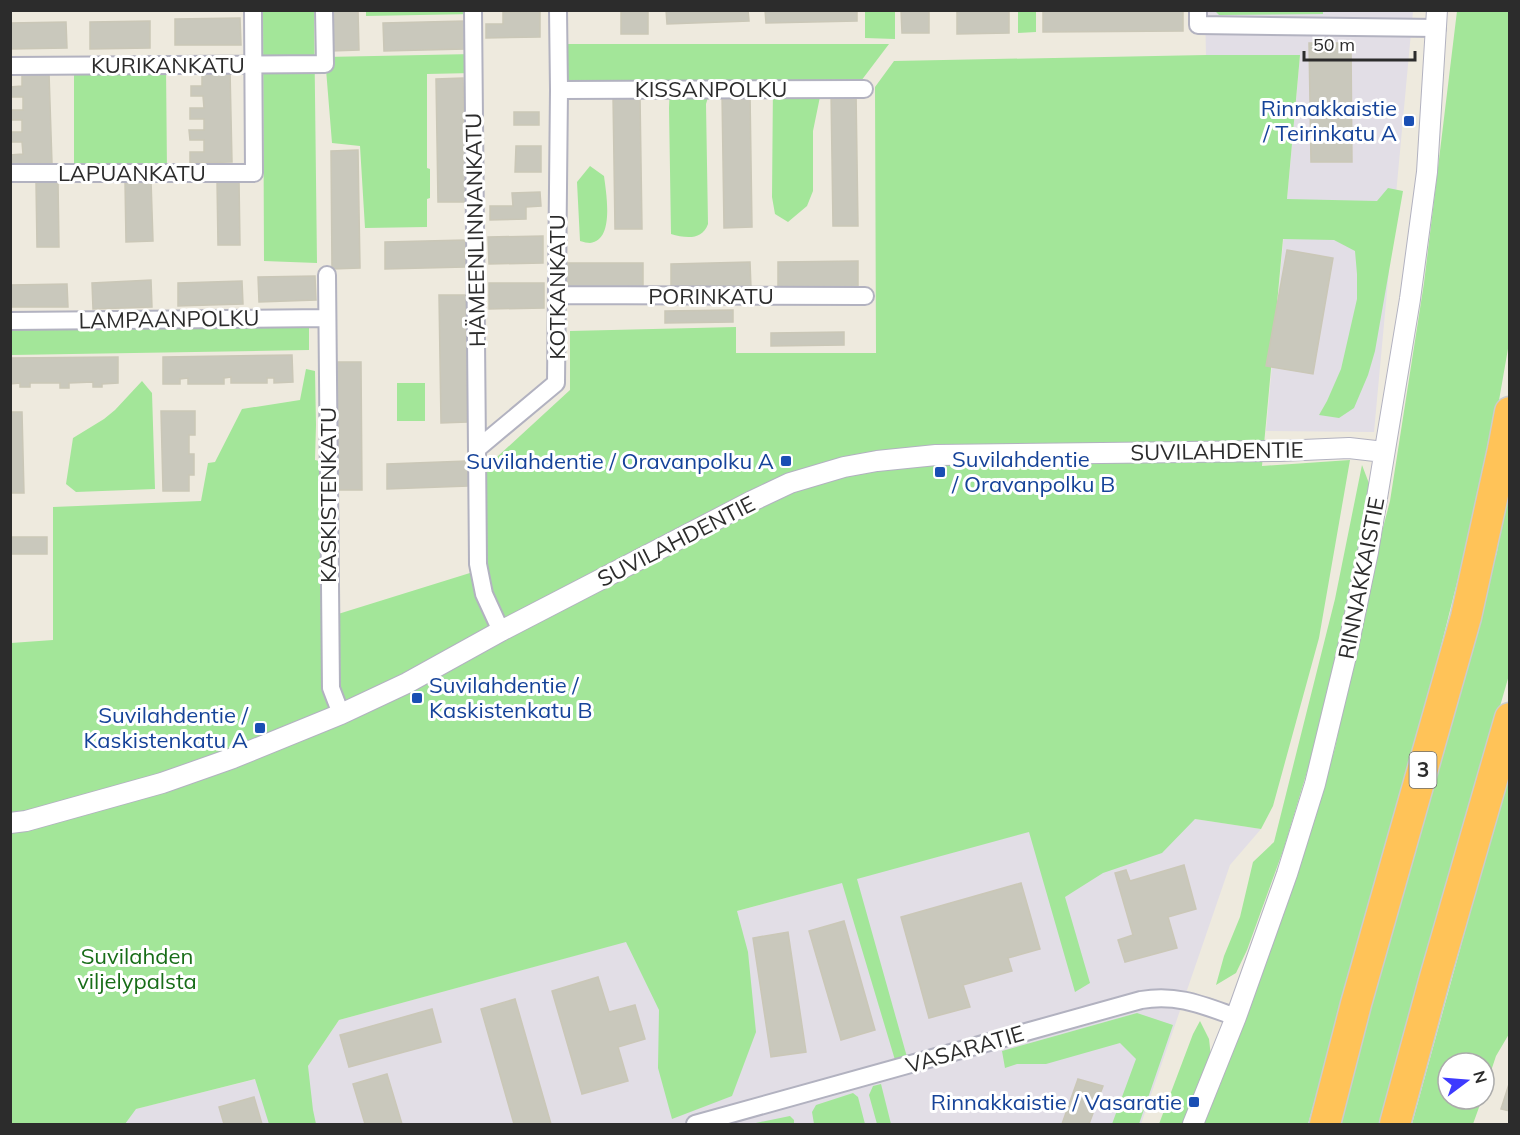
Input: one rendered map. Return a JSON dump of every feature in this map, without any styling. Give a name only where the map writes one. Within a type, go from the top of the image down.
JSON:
[{"type":"highway","name":"3","points":[[1325,1125],[1356,1004],[1466,617],[1509,412]]},
{"type":"highway","points":[[1395,1125],[1509,718]]},
{"type":"street","points":[[253,10],[253,64]]},
{"type":"street","name":"KURIKANKATU","points":[[10,66],[325,64],[324,10]]},
{"type":"street","name":"HÄMEENLINNANKATU","points":[[473,10],[477,449]]},
{"type":"street","name":"KOTKANKATU","points":[[477,449],[556,382],[558,10]]},
{"type":"street","points":[[1198,10],[1198,25],[1437,19]]},
{"type":"street","name":"RINNAKKAISTIE","points":[[1193,1125],[1236,1017],[1287,874],[1314,784],[1349,641],[1368,552],[1410,299],[1427,172],[1437,19]]},
{"type":"street","name":"LAPUANKATU","points":[[10,173],[254,173],[253,64]]},
{"type":"street","name":"KISSANPOLKU","points":[[559,90],[864,89]]},
{"type":"street","name":"KASKISTENKATU","points":[[327,275],[331,687],[341,714]]},
{"type":"street","name":"PORINKATU","points":[[557,295],[865,296]]},
{"type":"street","name":"LAMPAANPOLKU","points":[[10,321],[327,318]]},
{"type":"street","name":"SUVILAHDENTIE","points":[[10,824],[162,783],[233,758],[341,714],[407,683],[501,631],[752,501],[790,483],[844,467],[936,455],[1280,451],[1349,448],[1384,452]]},
{"type":"street","points":[[477,449],[478,564],[484,594],[501,631]]},
{"type":"street","name":"VASARATIE","points":[[695,1125],[1151,998],[1179,998],[1236,1017]]},
{"type":"shaded area","points":[[1205,11],[1413,11],[1374,432],[1266,431],[1300,56],[1206,55]]},
{"type":"shaded area","points":[[1195,819],[1261,829],[1230,865],[1141,1124],[75,1124],[308,1066],[339,1020],[1067,821]]},
{"type":"green space","points":[[473,10],[473,14],[366,16],[366,11]]},
{"type":"green space","points":[[263,11],[314,11],[317,263],[264,261]]},
{"type":"green space","points":[[865,11],[895,11],[895,39],[865,38]]},
{"type":"green space","points":[[1018,11],[1036,11],[1036,32],[1018,33]]},
{"type":"green space","points":[[1215,11],[1323,11],[1323,14],[1219,15]]},
{"type":"green space","points":[[1457,11],[1509,11],[1509,343],[1490,452],[1414,753],[1308,1124],[1203,1124],[1220,1085],[1287,905],[1335,748],[1369,581],[1390,501],[1424,283]]},
{"type":"green space","points":[[565,44],[889,44],[861,81],[823,82],[813,131],[813,191],[807,206],[788,222],[775,214],[772,197],[773,83],[712,84],[706,104],[708,224],[697,236],[682,237],[671,234],[670,85],[566,87]]},
{"type":"green space","points":[[473,54],[473,73],[427,74],[427,168],[430,169],[430,198],[427,199],[427,227],[365,228],[360,146],[332,143],[325,57]]},
{"type":"green space","name":"Suvilahden viljelypalsta","points":[[1300,55],[1287,199],[1377,201],[1388,188],[1403,191],[1375,351],[1354,408],[1339,418],[1319,415],[1341,369],[1357,299],[1355,251],[1334,240],[1283,239],[1262,466],[1350,460],[1319,638],[1273,806],[1261,829],[1195,819],[1162,853],[1103,873],[1065,897],[1090,983],[1075,992],[1029,832],[857,879],[907,1057],[895,1060],[842,883],[737,911],[748,952],[756,1032],[732,1096],[672,1119],[658,1068],[659,1010],[626,942],[339,1020],[308,1066],[316,1124],[269,1124],[255,1079],[136,1109],[125,1124],[11,1124],[11,643],[53,640],[53,507],[201,501],[208,463],[215,462],[242,409],[300,400],[306,369],[315,371],[315,460],[319,461],[322,619],[486,568],[485,468],[570,390],[570,331],[736,327],[736,353],[876,353],[875,87],[894,61]]},
{"type":"green space","points":[[166,65],[167,173],[74,173],[74,66]]},
{"type":"green space","points":[[590,166],[604,176],[607,215],[603,234],[598,240],[590,243],[580,241],[577,182]]},
{"type":"green space","points":[[309,321],[309,350],[11,355],[10,326]]},
{"type":"green space","points":[[142,381],[152,393],[155,489],[76,492],[66,484],[73,438],[115,410]]},
{"type":"green space","points":[[397,383],[425,383],[425,421],[397,421]]},
{"type":"green space","points":[[1362,465],[1370,486],[1357,559],[1322,722],[1284,848],[1247,950],[1236,973],[1216,985],[1224,956],[1240,917],[1253,862],[1274,842],[1335,599]]},
{"type":"green space","points":[[1509,480],[1509,675],[1380,1124],[1337,1124],[1497,552]]},
{"type":"green space","points":[[1509,771],[1509,1034],[1496,1056],[1496,1051],[1436,1051],[1436,1111],[1478,1111],[1473,1124],[1412,1124]]},
{"type":"green space","points":[[1137,1013],[1173,1025],[1139,1124],[1112,1124],[1136,1059],[1120,1043],[1046,1064],[1017,1064],[1005,1068],[1002,1051]]},
{"type":"green space","points":[[1200,1021],[1209,1039],[1211,1057],[1184,1124],[1159,1124],[1193,1034]]},
{"type":"green space","points":[[881,1084],[891,1124],[877,1124],[869,1095],[873,1086]]},
{"type":"green space","points":[[853,1093],[858,1097],[865,1124],[814,1124],[812,1112],[816,1105]]},
{"type":"green space","points":[[790,1116],[794,1124],[751,1124]]},
{"type":"building","points":[[331,10],[358,10],[359,50],[331,51]]},
{"type":"building","points":[[621,10],[648,10],[648,34],[621,34]]},
{"type":"building","points":[[666,10],[748,10],[749,21],[667,24]]},
{"type":"building","points":[[765,10],[857,10],[857,21],[766,23]]},
{"type":"building","points":[[901,10],[929,10],[929,33],[902,33]]},
{"type":"building","points":[[957,10],[1009,10],[1009,33],[957,34]]},
{"type":"building","points":[[1043,10],[1183,10],[1183,31],[1043,32]]},
{"type":"building","points":[[540,11],[540,37],[486,38],[486,24],[503,24],[503,12]]},
{"type":"building","points":[[240,18],[241,45],[175,45],[175,19]]},
{"type":"building","points":[[150,21],[150,48],[90,49],[90,22]]},
{"type":"building","points":[[465,21],[465,49],[384,51],[383,23]]},
{"type":"building","points":[[66,22],[67,48],[10,49],[10,23]]},
{"type":"building","points":[[1309,43],[1351,43],[1352,162],[1311,162]]},
{"type":"building","points":[[230,70],[232,162],[190,163],[190,152],[204,152],[204,140],[190,140],[189,130],[204,130],[204,119],[190,119],[190,108],[204,108],[203,96],[191,96],[191,86],[202,86],[202,71]]},
{"type":"building","points":[[49,73],[52,163],[10,164],[10,155],[23,154],[22,142],[10,142],[10,132],[22,132],[22,120],[10,120],[10,110],[23,110],[23,97],[10,97],[10,87],[22,86],[22,74]]},
{"type":"building","points":[[463,78],[466,202],[438,202],[436,79]]},
{"type":"building","points":[[831,92],[856,92],[858,226],[833,226]]},
{"type":"building","points":[[750,93],[752,227],[724,228],[722,94]]},
{"type":"building","points":[[613,96],[640,96],[642,229],[615,229]]},
{"type":"building","points":[[514,112],[539,112],[539,125],[514,125]]},
{"type":"building","points":[[516,146],[541,146],[541,172],[515,172]]},
{"type":"building","points":[[358,150],[360,268],[332,269],[331,151]]},
{"type":"building","points":[[151,180],[153,241],[126,242],[125,181]]},
{"type":"building","points":[[217,180],[239,180],[240,245],[218,245]]},
{"type":"building","points":[[58,181],[59,247],[37,247],[36,182]]},
{"type":"building","points":[[540,192],[541,206],[526,207],[526,219],[490,220],[490,206],[513,206],[512,193]]},
{"type":"building","points":[[543,236],[543,263],[489,264],[488,237]]},
{"type":"building","points":[[465,240],[465,267],[385,269],[385,242]]},
{"type":"building","points":[[1287,250],[1333,258],[1313,374],[1266,366]]},
{"type":"building","points":[[858,261],[858,288],[778,289],[778,262]]},
{"type":"building","points":[[750,262],[751,288],[671,290],[671,264]]},
{"type":"building","points":[[561,263],[643,263],[643,290],[561,290]]},
{"type":"building","points":[[315,276],[316,300],[259,302],[258,277]]},
{"type":"building","points":[[151,280],[152,307],[93,309],[92,283]]},
{"type":"building","points":[[242,281],[243,304],[178,306],[178,283]]},
{"type":"building","points":[[489,283],[544,283],[544,308],[489,309]]},
{"type":"building","points":[[67,284],[68,307],[10,307],[10,285]]},
{"type":"building","points":[[439,295],[466,295],[467,422],[441,423]]},
{"type":"building","points":[[733,310],[733,322],[665,323],[665,311]]},
{"type":"building","points":[[844,332],[844,345],[771,346],[771,333]]},
{"type":"building","points":[[292,355],[293,382],[274,383],[274,378],[267,378],[267,383],[231,383],[231,377],[224,378],[224,384],[188,384],[188,378],[180,379],[180,384],[163,384],[163,357]]},
{"type":"building","points":[[118,357],[118,383],[102,384],[102,387],[93,387],[93,382],[69,383],[69,388],[60,388],[60,383],[30,383],[30,387],[20,387],[20,383],[10,384],[10,358]]},
{"type":"building","points":[[332,362],[361,362],[362,490],[333,490]]},
{"type":"building","points":[[161,411],[195,411],[195,435],[189,435],[189,454],[194,454],[194,475],[189,475],[189,491],[163,491]]},
{"type":"building","points":[[10,412],[22,412],[24,493],[10,493]]},
{"type":"building","points":[[467,461],[468,486],[387,489],[387,464]]},
{"type":"building","points":[[10,537],[47,537],[47,554],[10,554]]},
{"type":"building","points":[[1184,865],[1196,909],[1168,917],[1177,948],[1125,962],[1118,940],[1133,935],[1115,873],[1126,870],[1130,881]]},
{"type":"building","points":[[1021,883],[1040,949],[1008,958],[1012,971],[963,985],[970,1007],[929,1018],[901,917]]},
{"type":"building","points":[[844,921],[875,1030],[841,1040],[809,931]]},
{"type":"building","points":[[788,932],[806,1052],[771,1057],[753,938]]},
{"type":"building","points":[[598,977],[609,1012],[635,1005],[645,1039],[618,1047],[628,1081],[582,1094],[552,991]]},
{"type":"building","points":[[515,999],[551,1124],[514,1124],[481,1009]]},
{"type":"building","points":[[432,1009],[441,1042],[349,1067],[340,1035]]},
{"type":"building","points":[[387,1074],[402,1124],[365,1124],[353,1084]]},
{"type":"building","points":[[1078,1079],[1103,1086],[1089,1124],[1062,1124]]},
{"type":"building","points":[[1510,1081],[1510,1111],[1501,1109]]},
{"type":"building","points":[[254,1097],[262,1124],[224,1124],[219,1107]]},
{"type":"place","name":"Rinnakkaistie / Teirinkatu A","points":[[1409,121]]},
{"type":"place","name":"Suvilahdentie / Oravanpolku A","points":[[786,461]]},
{"type":"place","name":"Suvilahdentie / Oravanpolku B","points":[[940,472]]},
{"type":"place","name":"Suvilahdentie / Kaskistenkatu B","points":[[417,698]]},
{"type":"place","name":"Suvilahdentie / Kaskistenkatu A","points":[[260,728]]},
{"type":"place","name":"Rinnakkaistie / Vasaratie","points":[[1194,1102]]}]
